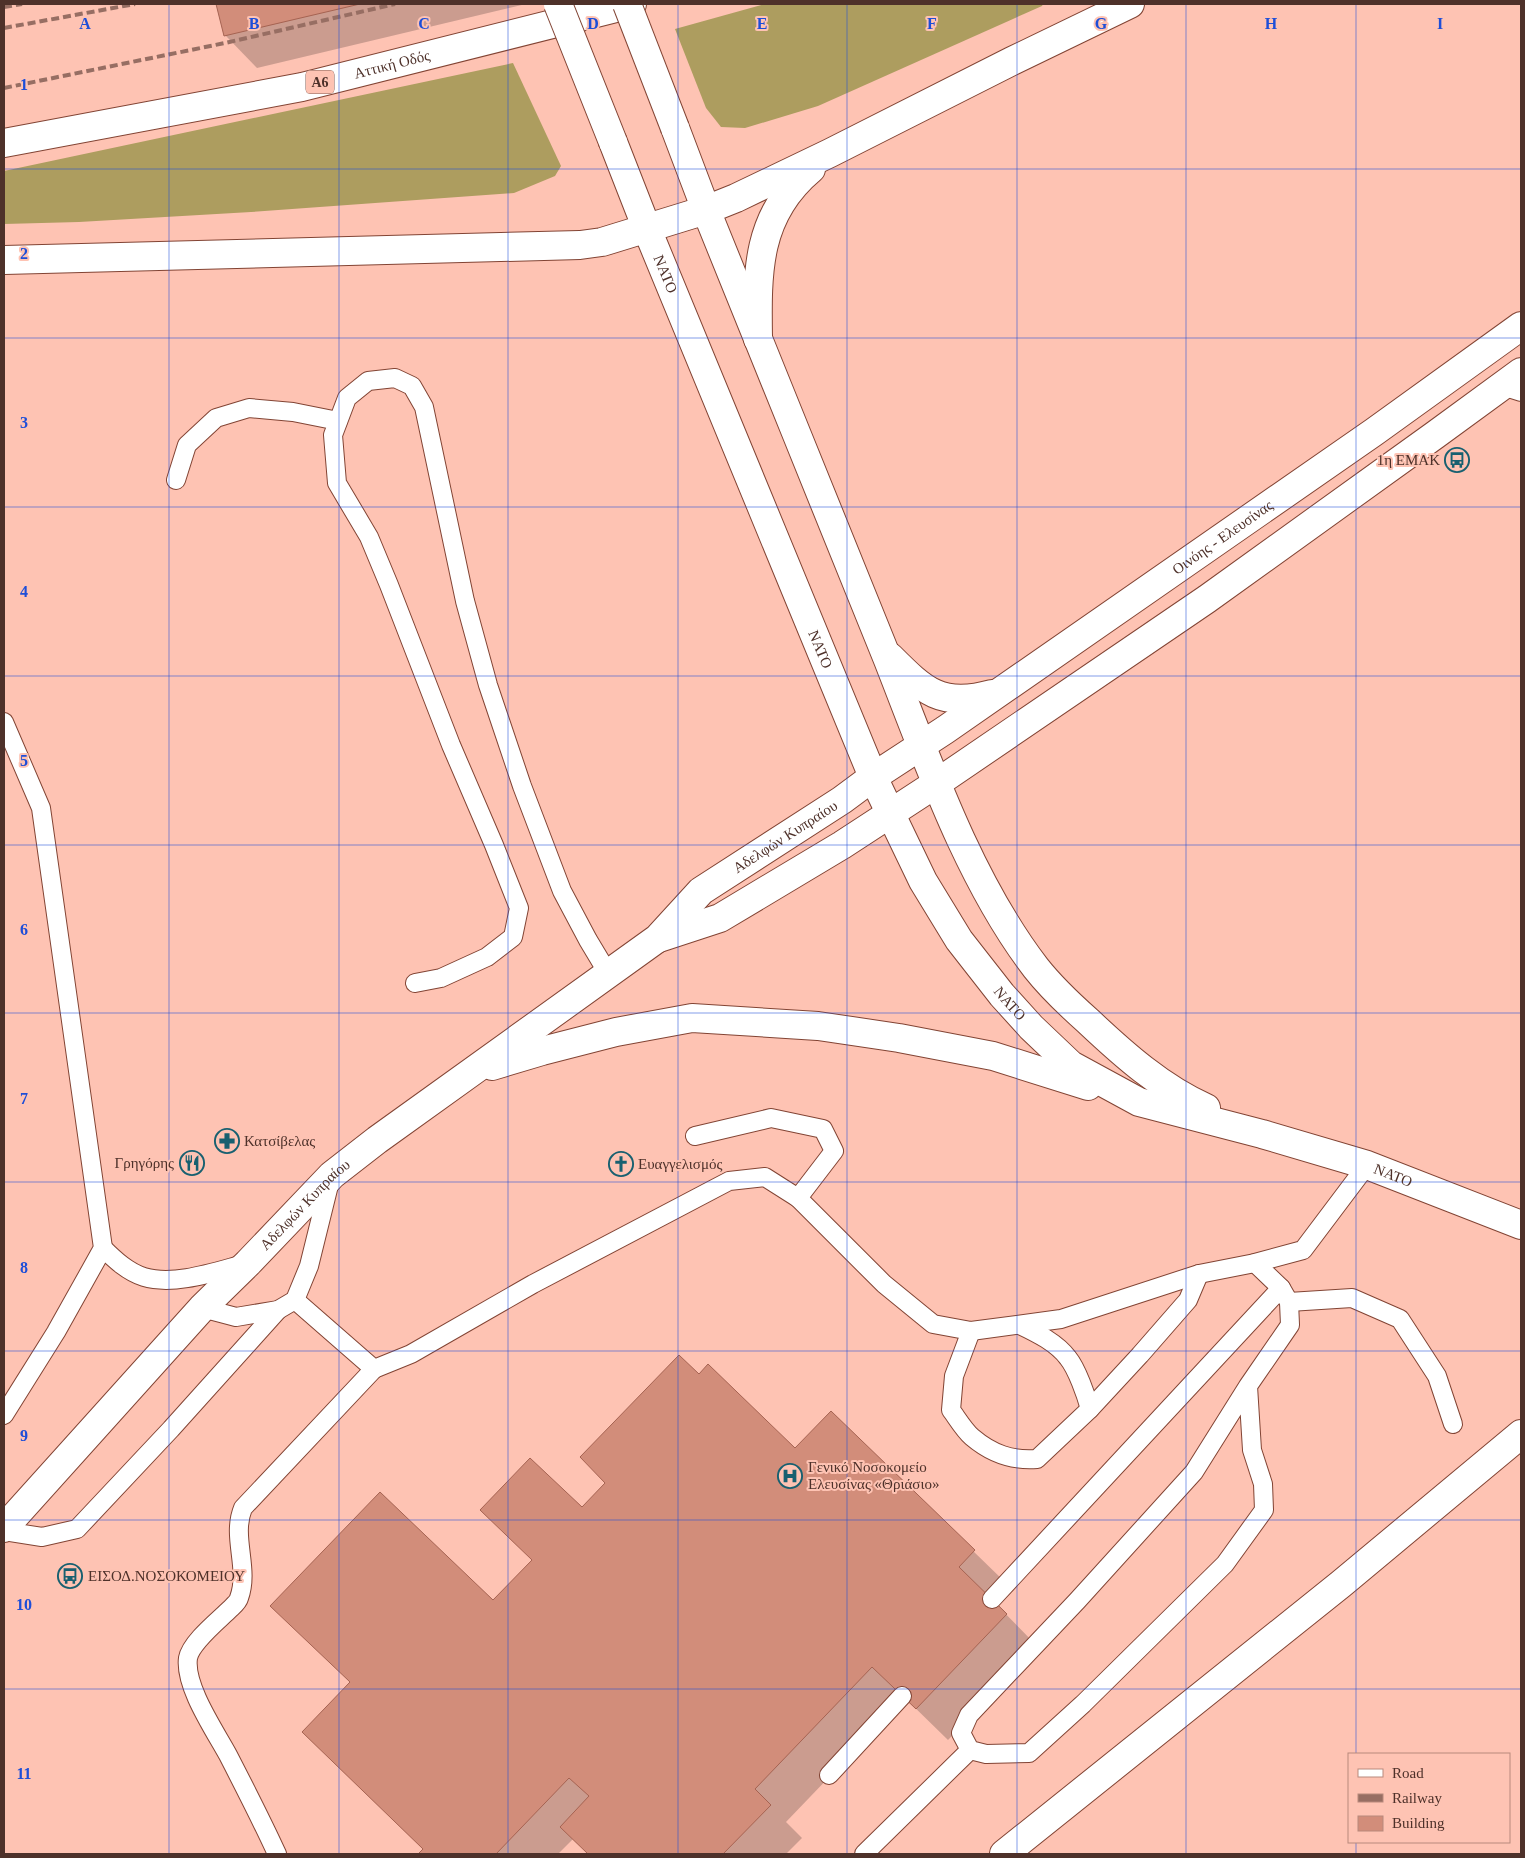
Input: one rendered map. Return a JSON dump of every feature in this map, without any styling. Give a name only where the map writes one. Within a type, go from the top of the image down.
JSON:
[{"type":"main road","name":"ΝΑΤΟ","points":[[558,4],[647,229],[873,777],[922,881],[960,940],[1002,995],[1071,1065],[1139,1102],[1367,1164],[1521,1225]]},
{"type":"main road","name":"ΝΑΤΟ","points":[[627,4],[706,210],[936,783],[986,889],[1012,934],[1037,969],[1077,1012],[1140,1066],[1184,1098],[1262,1134]]},
{"type":"main road","name":"Αττική Οδός","points":[[4,143],[302,87],[632,4]]},
{"type":"main road","points":[[4,260],[325,250],[580,245],[602,242],[706,210],[736,198],[1130,4]]},
{"type":"main road","points":[[758,338],[757,291],[766,233],[776,210],[796,182],[830,153]]},
{"type":"main road","name":"Οινόης - Ελευσίνας","points":[[922,745],[1374,432],[1521,326]]},
{"type":"main road","points":[[936,783],[1207,599],[1515,383]]},
{"type":"main road","points":[[883,649],[914,681],[935,694],[960,699],[976,698],[1000,691]]},
{"type":"main road","name":"Αδελφών Κυπραίου","points":[[4,1530],[202,1308],[332,1175],[469,1073],[609,975],[658,938],[701,891],[842,800],[922,745]]},
{"type":"main road","name":"Αδελφών Κυπραίου","points":[[658,938],[720,918],[842,845],[936,783]]},
{"type":"main road","points":[[469,1073],[542,1051],[616,1032],[692,1018],[818,1026],[899,1038],[993,1056],[1139,1102]]},
{"type":"main road","points":[[1004,1854],[1341,1584],[1521,1434]]},
{"type":"lane","points":[[415,982],[441,978],[487,957],[513,937],[519,908],[451,746],[369,537],[337,483],[333,436],[347,398],[368,381],[395,378],[412,386],[424,407],[465,601],[488,685],[522,786],[562,891],[609,975]]},
{"type":"lane","points":[[176,480],[186,444],[216,418],[249,408],[293,412],[338,421]]},
{"type":"lane","points":[[4,722],[41,808],[103,1248],[119,1264],[144,1277],[177,1280],[248,1263]]},
{"type":"lane","points":[[695,1136],[771,1118],[823,1129],[834,1151],[798,1198]]},
{"type":"lane","points":[[278,1854],[228,1754],[202,1707],[190,1679],[188,1658],[194,1646],[239,1600],[244,1580],[238,1519],[243,1508],[374,1369],[411,1354],[533,1284],[729,1181],[765,1177],[798,1198],[884,1284],[933,1324],[971,1331],[1061,1319],[1199,1274],[1255,1263],[1303,1250],[1367,1164]]},
{"type":"lane","points":[[4,1530],[42,1537],[77,1529],[171,1429],[278,1310],[295,1300],[309,1266],[332,1175]]},
{"type":"lane","points":[[4,1415],[56,1332],[103,1248]]},
{"type":"lane","points":[[1248,1386],[1252,1450],[1263,1484],[1264,1510],[1225,1564],[1083,1704],[1029,1753],[986,1754],[970,1750],[961,1733],[969,1715],[1077,1601],[1194,1472],[1248,1386],[1290,1325],[1285,1295],[1255,1263]]},
{"type":"lane","points":[[971,1331],[954,1376],[951,1410],[972,1437],[1003,1457],[1028,1460],[1037,1459],[1090,1409],[1188,1300],[1199,1274]]},
{"type":"lane","points":[[992,1599],[1285,1295],[1352,1298],[1400,1319],[1437,1376],[1453,1424]]},
{"type":"lane","points":[[295,1300],[374,1369]]},
{"type":"lane","points":[[202,1308],[236,1317],[278,1310]]},
{"type":"lane","points":[[1019,1325],[1042,1335],[1068,1358],[1085,1393],[1090,1409]]},
{"type":"lane","points":[[829,1775],[902,1696]]},
{"type":"lane","points":[[864,1854],[970,1750]]},
{"type":"shaded area","points":[[765,4],[1043,4],[818,106],[745,128],[721,127],[706,108],[675,29]]},
{"type":"shaded area","points":[[513,63],[561,166],[555,176],[514,193],[251,212],[79,222],[4,224],[4,171]]},
{"type":"building","points":[[216,4],[360,4],[224,36]]},
{"type":"building","points":[[679,1355],[699,1374],[708,1364],[795,1448],[831,1411],[975,1550],[959,1567],[1007,1614],[916,1709],[872,1667],[755,1789],[771,1805],[723,1854],[588,1854],[560,1827],[589,1796],[569,1778],[496,1854],[418,1854],[423,1849],[302,1732],[350,1682],[270,1606],[380,1492],[493,1600],[532,1560],[480,1510],[530,1458],[582,1507],[605,1483],[580,1457]]},
{"type":"railway","points":[[4,7],[22,4]]},
{"type":"railway","points":[[4,28],[135,4]]},
{"type":"railway","points":[[4,88],[225,43],[395,4]]},
{"type":"place","name":"1η ΕΜΑΚ","points":[[1457,460]]},
{"type":"place","name":"Κατσίβελας","points":[[227,1141]]},
{"type":"place","name":"Γρηγόρης","points":[[192,1163]]},
{"type":"place","name":"Ευαγγελισμός","points":[[621,1164]]},
{"type":"place","name":"Γενικό Νοσοκομείο Ελευσίνας «Θριάσιο»","points":[[790,1476]]},
{"type":"place","name":"ΕΙΣΟΔ.ΝΟΣΟΚΟΜΕΙΟΥ","points":[[70,1576]]}]
